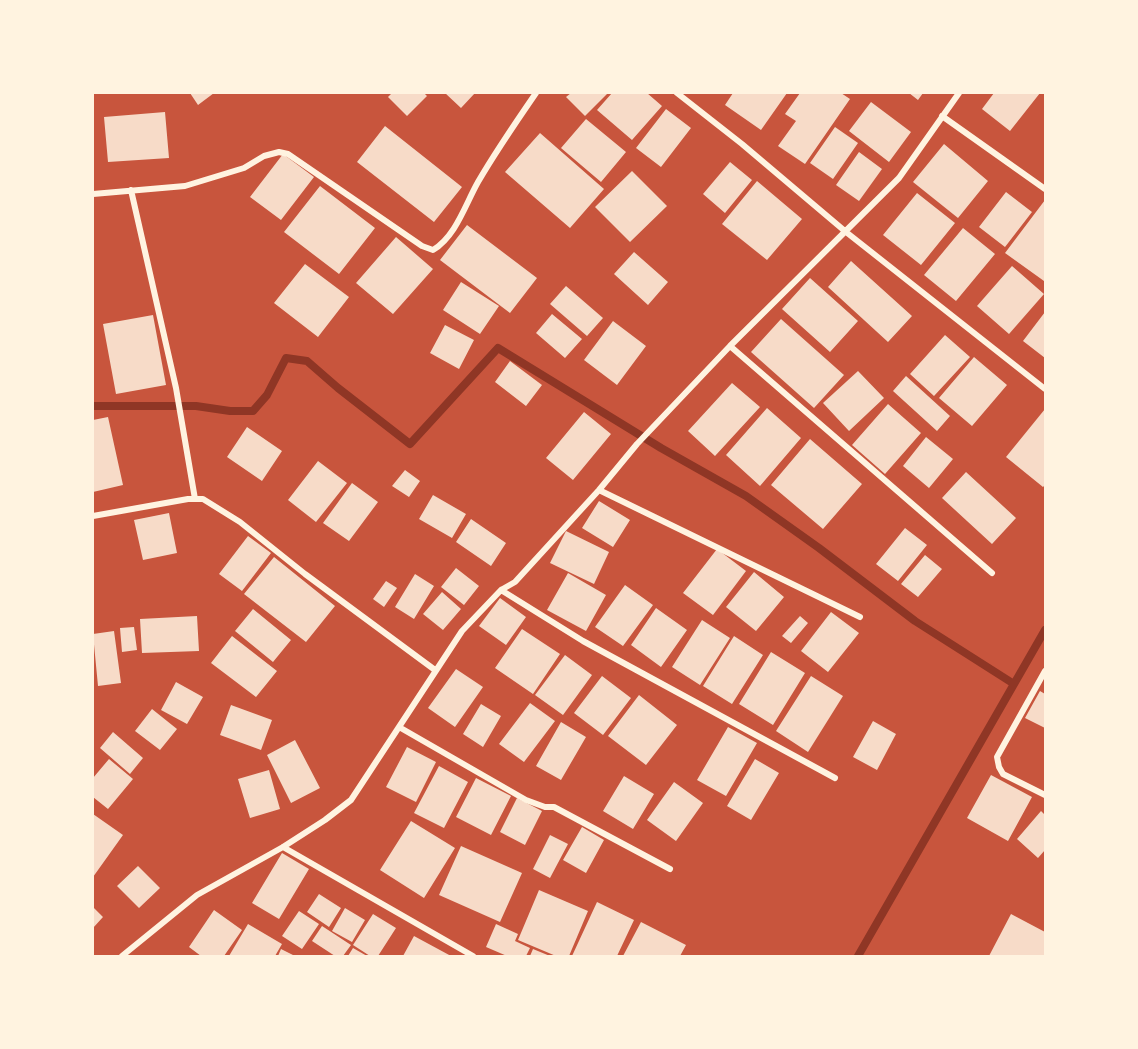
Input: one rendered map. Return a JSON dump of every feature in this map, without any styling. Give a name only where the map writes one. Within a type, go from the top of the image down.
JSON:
[{"type":"street","points":[[93,194],[185,186],[244,168],[264,156],[279,152],[288,154],[422,246],[433,250],[442,245],[452,232],[477,183],[536,93]]},
{"type":"street","points":[[677,93],[742,144],[846,232],[1045,389]]},
{"type":"street","points":[[127,955],[197,895],[326,820],[351,800],[462,631],[501,590],[515,582],[599,490],[637,444],[730,346],[899,178],[959,93]]},
{"type":"street","points":[[942,116],[1045,189]]},
{"type":"street","points":[[131,190],[176,388],[195,499]]},
{"type":"street","points":[[730,346],[992,573]]},
{"type":"street","points":[[599,490],[861,617]]},
{"type":"street","points":[[93,516],[195,499],[209,502],[240,522],[305,574],[435,670]]},
{"type":"street","points":[[501,590],[583,641],[835,778]]},
{"type":"street","points":[[1045,671],[997,757],[1003,774],[1045,795]]},
{"type":"street","points":[[399,727],[526,800],[545,807],[554,807],[670,869]]},
{"type":"street","points":[[282,847],[473,956]]},
{"type":"building","points":[[190,93],[214,93],[198,105]]},
{"type":"building","points":[[392,93],[424,93],[427,96],[407,116],[388,97]]},
{"type":"building","points":[[445,93],[475,93],[461,108]]},
{"type":"building","points":[[571,93],[608,93],[585,116],[566,97]]},
{"type":"building","points":[[612,93],[647,93],[662,106],[632,140],[597,110]]},
{"type":"building","points":[[733,93],[787,93],[761,130],[725,105]]},
{"type":"building","points":[[800,93],[841,93],[850,99],[805,164],[778,146],[796,121],[785,114]]},
{"type":"building","points":[[909,93],[923,93],[918,100]]},
{"type":"building","points":[[994,93],[1040,93],[1010,131],[982,109]]},
{"type":"building","points":[[871,102],[911,132],[889,162],[849,131]]},
{"type":"building","points":[[666,109],[691,128],[661,167],[636,148]]},
{"type":"building","points":[[165,112],[169,158],[108,162],[104,117]]},
{"type":"building","points":[[586,119],[626,152],[601,182],[561,148]]},
{"type":"building","points":[[385,126],[462,187],[434,222],[357,162]]},
{"type":"building","points":[[835,127],[858,143],[833,179],[810,163]]},
{"type":"building","points":[[540,133],[604,189],[570,228],[505,172]]},
{"type":"building","points":[[944,144],[988,181],[958,218],[913,182]]},
{"type":"building","points":[[859,152],[882,169],[859,201],[836,185]]},
{"type":"building","points":[[283,154],[314,177],[281,220],[250,197]]},
{"type":"building","points":[[730,162],[752,180],[725,213],[703,194]]},
{"type":"building","points":[[632,171],[667,206],[630,242],[595,207]]},
{"type":"building","points":[[757,181],[802,219],[767,260],[722,224]]},
{"type":"building","points":[[320,186],[375,228],[339,274],[284,232]]},
{"type":"building","points":[[1006,192],[1032,212],[1005,247],[979,227]]},
{"type":"building","points":[[917,193],[955,223],[921,265],[883,235]]},
{"type":"building","points":[[1045,200],[1045,280],[1044,281],[1005,253]]},
{"type":"building","points":[[467,225],[537,278],[510,313],[440,260]]},
{"type":"building","points":[[963,228],[995,254],[956,301],[924,275]]},
{"type":"building","points":[[396,237],[433,269],[393,314],[356,283]]},
{"type":"building","points":[[634,252],[668,282],[648,305],[614,274]]},
{"type":"building","points":[[851,261],[912,316],[888,342],[828,287]]},
{"type":"building","points":[[305,264],[349,297],[318,337],[274,303]]},
{"type":"building","points":[[1012,266],[1044,294],[1009,334],[977,306]]},
{"type":"building","points":[[810,278],[858,321],[830,352],[782,309]]},
{"type":"building","points":[[461,282],[499,306],[480,334],[443,310]]},
{"type":"building","points":[[566,286],[603,318],[587,336],[550,304]]},
{"type":"building","points":[[1045,312],[1045,358],[1023,341]]},
{"type":"building","points":[[552,314],[582,339],[565,358],[536,333]]},
{"type":"building","points":[[153,315],[166,385],[116,394],[103,324]]},
{"type":"building","points":[[781,319],[844,375],[814,408],[751,352]]},
{"type":"building","points":[[613,321],[646,346],[617,385],[584,360]]},
{"type":"building","points":[[445,325],[474,340],[459,369],[430,353]]},
{"type":"building","points":[[945,335],[970,357],[934,396],[910,374]]},
{"type":"building","points":[[974,357],[1007,385],[972,426],[939,398]]},
{"type":"building","points":[[510,361],[542,385],[526,406],[495,382]]},
{"type":"building","points":[[858,371],[884,398],[849,431],[823,403]]},
{"type":"building","points":[[906,376],[950,416],[937,431],[893,391]]},
{"type":"building","points":[[732,383],[760,407],[715,456],[688,431]]},
{"type":"building","points":[[888,404],[921,433],[885,474],[852,445]]},
{"type":"building","points":[[767,408],[801,438],[760,486],[726,455]]},
{"type":"building","points":[[1045,409],[1045,485],[1043,487],[1006,457]]},
{"type":"building","points":[[584,412],[611,434],[573,480],[546,458]]},
{"type":"building","points":[[108,417],[123,485],[93,492],[93,420]]},
{"type":"building","points":[[247,427],[282,451],[262,481],[227,457]]},
{"type":"building","points":[[926,437],[953,459],[929,488],[903,466]]},
{"type":"building","points":[[810,439],[862,484],[823,529],[771,485]]},
{"type":"building","points":[[318,461],[347,483],[316,522],[288,500]]},
{"type":"building","points":[[405,470],[420,481],[409,497],[392,486]]},
{"type":"building","points":[[966,472],[1016,518],[992,544],[942,498]]},
{"type":"building","points":[[352,483],[378,502],[349,541],[323,523]]},
{"type":"building","points":[[433,495],[466,514],[452,538],[419,519]]},
{"type":"building","points":[[599,501],[630,520],[613,547],[582,528]]},
{"type":"building","points":[[169,513],[177,553],[143,560],[134,520]]},
{"type":"building","points":[[471,519],[506,543],[491,566],[456,542]]},
{"type":"building","points":[[905,528],[927,545],[898,581],[876,564]]},
{"type":"building","points":[[566,531],[609,552],[594,584],[550,563]]},
{"type":"building","points":[[248,536],[271,553],[242,591],[219,574]]},
{"type":"building","points":[[717,549],[746,571],[713,615],[683,593]]},
{"type":"building","points":[[925,555],[942,569],[918,597],[901,584]]},
{"type":"building","points":[[274,557],[335,606],[306,642],[244,594]]},
{"type":"building","points":[[456,568],[479,586],[464,605],[441,587]]},
{"type":"building","points":[[754,572],[784,597],[756,631],[726,607]]},
{"type":"building","points":[[568,573],[606,595],[586,631],[547,610]]},
{"type":"building","points":[[415,574],[434,586],[414,619],[395,607]]},
{"type":"building","points":[[386,581],[397,588],[384,607],[373,599]]},
{"type":"building","points":[[625,585],[653,605],[623,646],[595,627]]},
{"type":"building","points":[[442,592],[461,609],[443,630],[423,614]]},
{"type":"building","points":[[500,598],[526,617],[506,645],[479,626]]},
{"type":"building","points":[[656,608],[687,630],[661,667],[631,645]]},
{"type":"building","points":[[253,609],[291,640],[273,662],[235,631]]},
{"type":"building","points":[[831,612],[859,633],[828,672],[801,651]]},
{"type":"building","points":[[197,616],[199,651],[142,653],[140,619]]},
{"type":"building","points":[[800,616],[808,623],[791,643],[782,636]]},
{"type":"building","points":[[702,620],[730,638],[700,685],[672,667]]},
{"type":"building","points":[[134,627],[137,650],[122,652],[120,628]]},
{"type":"building","points":[[522,629],[560,654],[533,694],[495,668]]},
{"type":"building","points":[[114,631],[121,683],[98,686],[93,634]]},
{"type":"building","points":[[232,636],[277,671],[256,697],[211,663]]},
{"type":"building","points":[[734,636],[763,655],[732,704],[703,686]]},
{"type":"building","points":[[771,652],[805,673],[773,725],[739,704]]},
{"type":"building","points":[[565,655],[592,675],[563,715],[535,695]]},
{"type":"building","points":[[456,669],[483,687],[455,727],[428,708]]},
{"type":"building","points":[[602,676],[631,698],[603,735],[574,713]]},
{"type":"building","points":[[811,676],[843,696],[808,752],[776,731]]},
{"type":"building","points":[[176,682],[203,697],[187,724],[161,710]]},
{"type":"building","points":[[1040,691],[1045,694],[1045,728],[1025,718]]},
{"type":"building","points":[[639,695],[677,725],[646,765],[608,736]]},
{"type":"building","points":[[530,703],[555,721],[524,762],[499,744]]},
{"type":"building","points":[[481,704],[501,716],[483,747],[463,734]]},
{"type":"building","points":[[231,705],[272,720],[261,750],[220,735]]},
{"type":"building","points":[[152,709],[177,729],[160,750],[135,731]]},
{"type":"building","points":[[873,721],[896,734],[877,770],[853,757]]},
{"type":"building","points":[[561,722],[586,737],[561,780],[536,766]]},
{"type":"building","points":[[728,727],[757,743],[726,796],[697,780]]},
{"type":"building","points":[[113,732],[143,758],[130,774],[100,748]]},
{"type":"building","points":[[295,740],[320,788],[291,803],[267,755]]},
{"type":"building","points":[[407,747],[436,762],[416,802],[386,787]]},
{"type":"building","points":[[109,759],[133,779],[108,809],[93,797],[93,778]]},
{"type":"building","points":[[755,759],[779,773],[751,820],[727,806]]},
{"type":"building","points":[[439,766],[468,782],[444,828],[414,813]]},
{"type":"building","points":[[269,770],[280,809],[250,818],[238,779]]},
{"type":"building","points":[[991,775],[1032,797],[1008,841],[967,818]]},
{"type":"building","points":[[624,776],[654,794],[633,829],[603,811]]},
{"type":"building","points":[[476,778],[511,796],[491,835],[456,817]]},
{"type":"building","points":[[674,782],[703,803],[676,841],[647,820]]},
{"type":"building","points":[[517,798],[542,811],[525,845],[500,832]]},
{"type":"building","points":[[1041,811],[1045,815],[1045,850],[1038,858],[1017,839]]},
{"type":"building","points":[[93,814],[123,835],[93,877]]},
{"type":"building","points":[[411,821],[455,848],[424,898],[380,870]]},
{"type":"building","points":[[582,827],[604,840],[586,873],[563,860]]},
{"type":"building","points":[[550,835],[568,844],[550,878],[533,869]]},
{"type":"building","points":[[461,846],[522,873],[500,922],[439,895]]},
{"type":"building","points":[[282,853],[309,869],[279,919],[252,903]]},
{"type":"building","points":[[138,866],[160,888],[139,908],[117,886]]},
{"type":"building","points":[[539,890],[588,911],[569,956],[556,956],[518,940]]},
{"type":"building","points":[[319,894],[341,908],[329,927],[307,912]]},
{"type":"building","points":[[597,902],[634,920],[617,956],[572,956]]},
{"type":"building","points":[[93,907],[103,917],[93,928]]},
{"type":"building","points":[[345,908],[365,920],[352,942],[332,931]]},
{"type":"building","points":[[214,910],[242,930],[224,956],[201,956],[189,947]]},
{"type":"building","points":[[299,911],[319,924],[302,949],[282,936]]},
{"type":"building","points":[[373,914],[396,928],[378,956],[370,956],[353,945]]},
{"type":"building","points":[[1011,914],[1045,932],[1045,956],[989,956]]},
{"type":"building","points":[[641,922],[686,945],[680,956],[623,956]]},
{"type":"building","points":[[248,924],[282,944],[275,956],[229,956]]},
{"type":"building","points":[[496,924],[518,934],[515,941],[530,948],[526,956],[507,956],[486,947]]},
{"type":"building","points":[[322,926],[351,945],[343,956],[335,956],[312,941]]},
{"type":"building","points":[[414,936],[451,956],[403,956]]},
{"type":"building","points":[[353,948],[367,956],[348,956]]},
{"type":"building","points":[[281,949],[295,956],[278,956]]},
{"type":"building","points":[[533,949],[550,956],[530,956]]},
{"type":"waterway","points":[[93,406],[196,406],[230,411],[253,411],[267,395],[286,358],[307,361],[410,444],[498,348],[661,448],[746,496],[915,621],[1014,684]]},
{"type":"waterway","points":[[858,956],[1045,630]]}]
